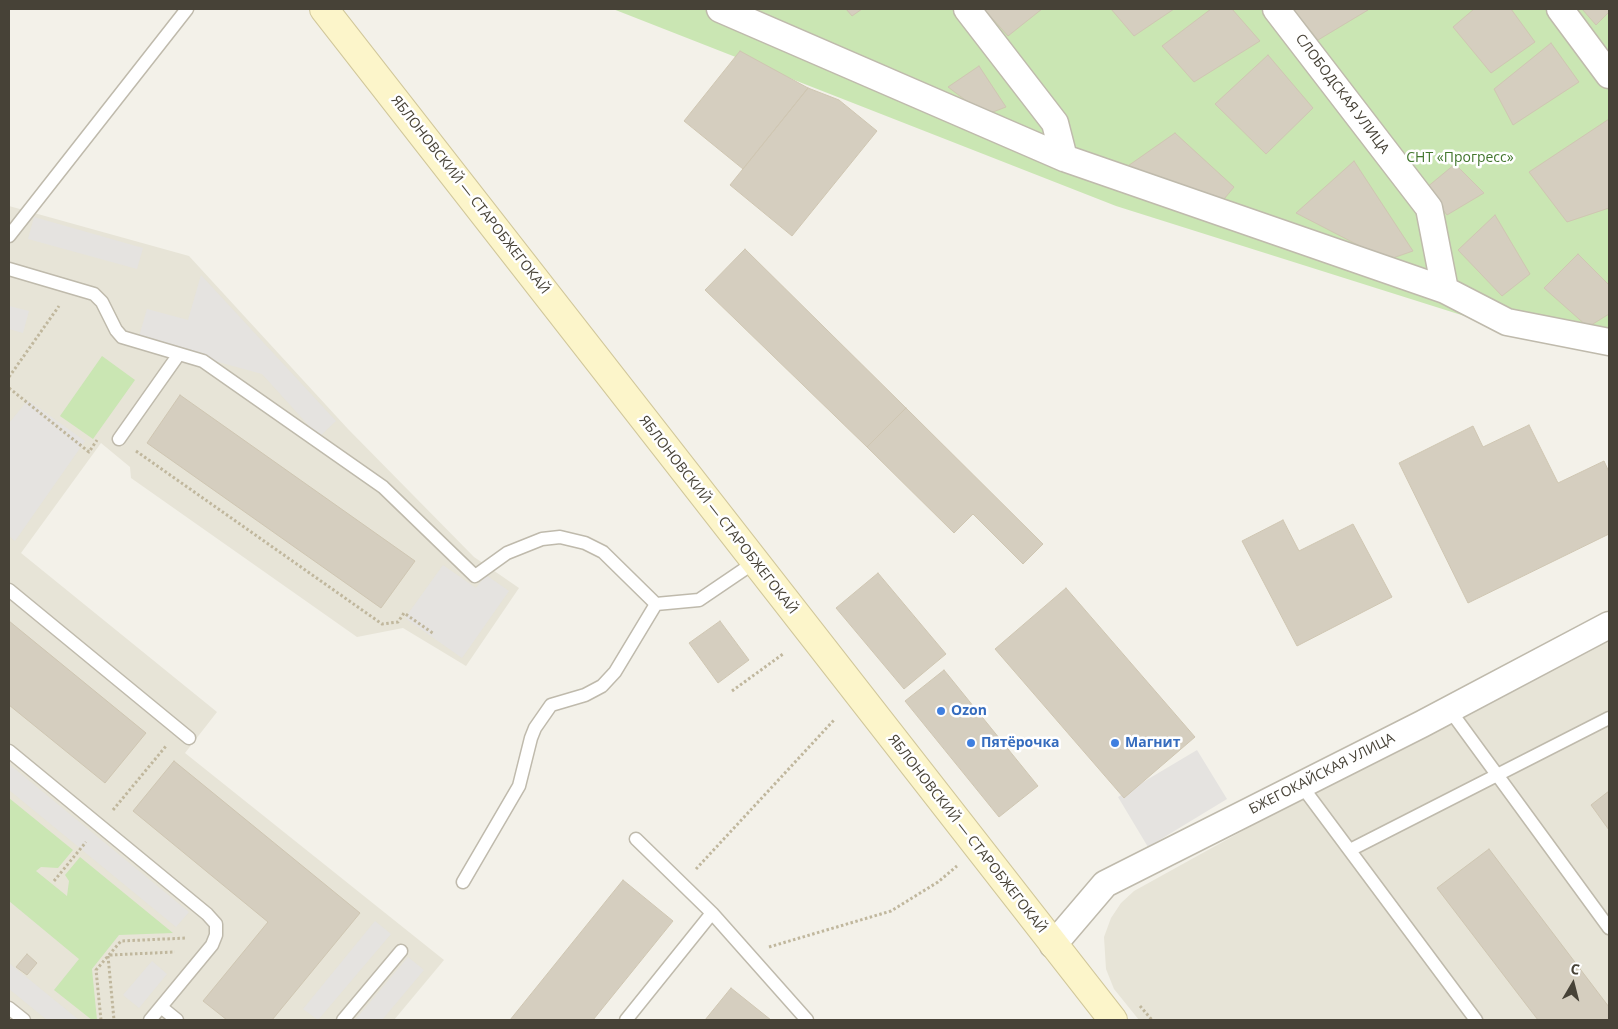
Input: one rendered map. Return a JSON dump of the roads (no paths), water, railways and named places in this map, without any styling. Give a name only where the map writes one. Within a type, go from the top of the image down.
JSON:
[{"type":"street","name":"ЯБЛОНОВСКИЙ — СТАРОБЖЕГОКАЙ","points":[[324,9],[1113,1020]]},
{"type":"street","points":[[720,9],[1064,158],[1445,290],[1507,322],[1609,342]]},
{"type":"street","points":[[968,9],[1056,123],[1064,158]]},
{"type":"street","name":"СЛОБОДСКАЯ УЛИЦА","points":[[1276,9],[1429,208],[1445,290]]},
{"type":"street","points":[[1560,9],[1609,75]]},
{"type":"street","name":"БЖЕГОКАЙСКАЯ УЛИЦА","points":[[1053,945],[1105,884],[1301,785],[1609,625]]},
{"type":"lane","points":[[9,236],[187,9]]},
{"type":"lane","points":[[9,269],[94,294],[102,302],[116,330],[122,337],[203,361],[383,487],[475,576],[507,553],[542,539],[560,537],[584,543],[603,552],[656,604],[699,600],[756,562]]},
{"type":"lane","points":[[119,439],[179,354]]},
{"type":"lane","points":[[9,590],[184,734]]},
{"type":"lane","points":[[463,882],[519,786],[531,738],[543,714],[551,705],[585,695],[602,686],[615,672],[656,604]]},
{"type":"lane","points":[[1448,709],[1609,928]]},
{"type":"lane","points":[[1350,850],[1609,718]]},
{"type":"lane","points":[[9,751],[207,914],[216,924],[216,934],[212,944],[150,1020]]},
{"type":"lane","points":[[1301,785],[1476,1020]]},
{"type":"lane","points":[[636,838],[712,913],[807,1020]]},
{"type":"lane","points":[[626,1020],[712,913]]},
{"type":"lane","points":[[343,1020],[401,951]]},
{"type":"lane","points":[[161,1007],[177,1020]]},
{"type":"lane","points":[[9,1008],[24,1020]]},
{"type":"place","name":"Ozon","points":[[941,711]]},
{"type":"place","name":"Пятёрочка","points":[[971,743]]},
{"type":"place","name":"Магнит","points":[[1115,743]]},
{"type":"park label","name":"СНТ «Прогресс»","points":[[1460,158]]}]
